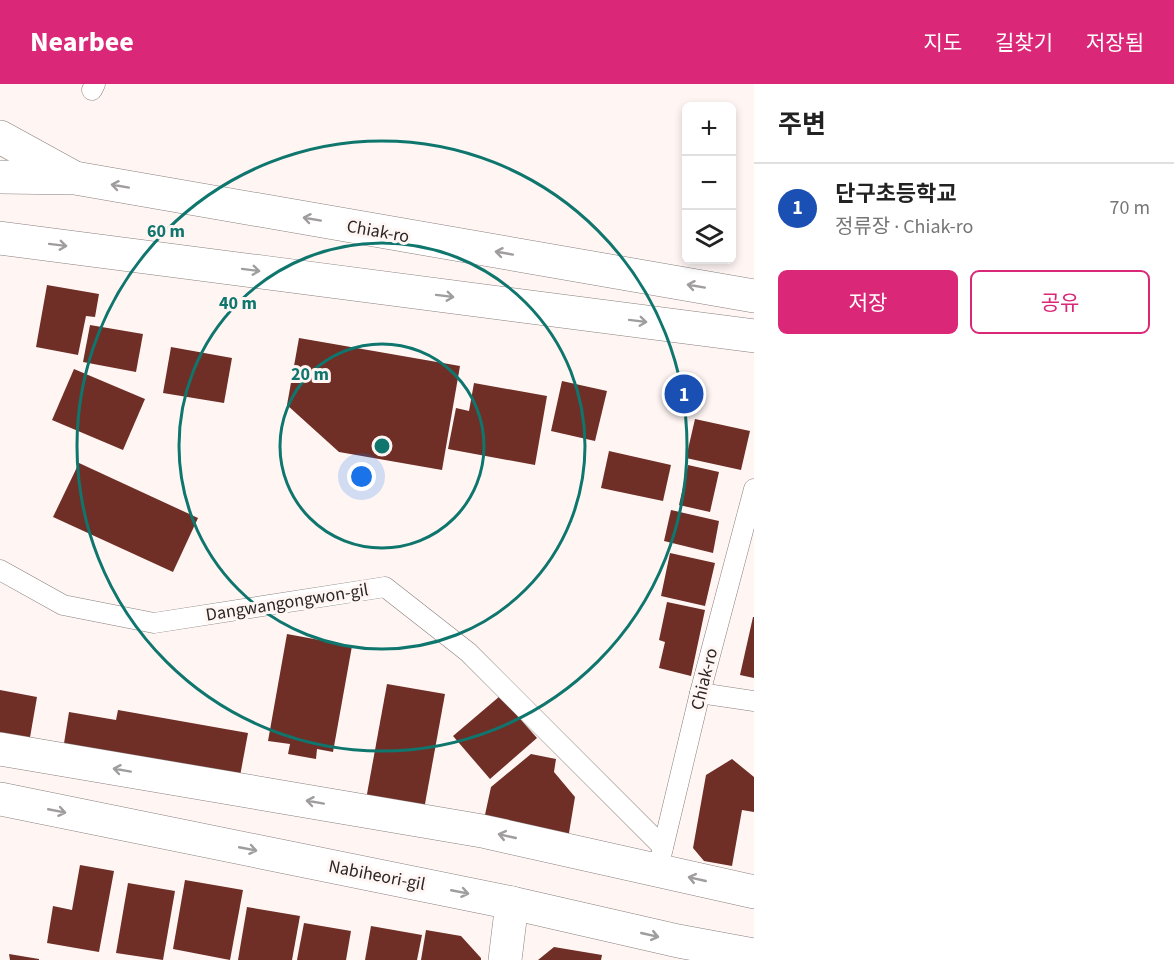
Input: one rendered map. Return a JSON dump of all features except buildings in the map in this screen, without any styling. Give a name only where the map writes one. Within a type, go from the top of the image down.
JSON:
[{"type":"street","points":[[0,137],[75,178]]},
{"type":"street","name":"Chiak-ro","points":[[0,177],[75,178],[754,296]]},
{"type":"street","points":[[0,237],[754,336]]},
{"type":"street","points":[[0,749],[482,831],[661,858],[754,892]]},
{"type":"street","name":"Nabiheori-gil","points":[[0,799],[512,903],[678,941],[754,955]]},
{"type":"street","points":[[505,960],[512,903]]},
{"type":"lane","name":"Chiak-ro","points":[[661,858],[700,693],[754,489]]},
{"type":"lane","name":"Dangwangongwon-gil","points":[[0,570],[63,605],[154,623],[385,587],[468,652],[661,858]]},
{"type":"lane","points":[[700,693],[754,701]]},
{"type":"place","name":"단구초등학교","points":[[684,394]]}]
